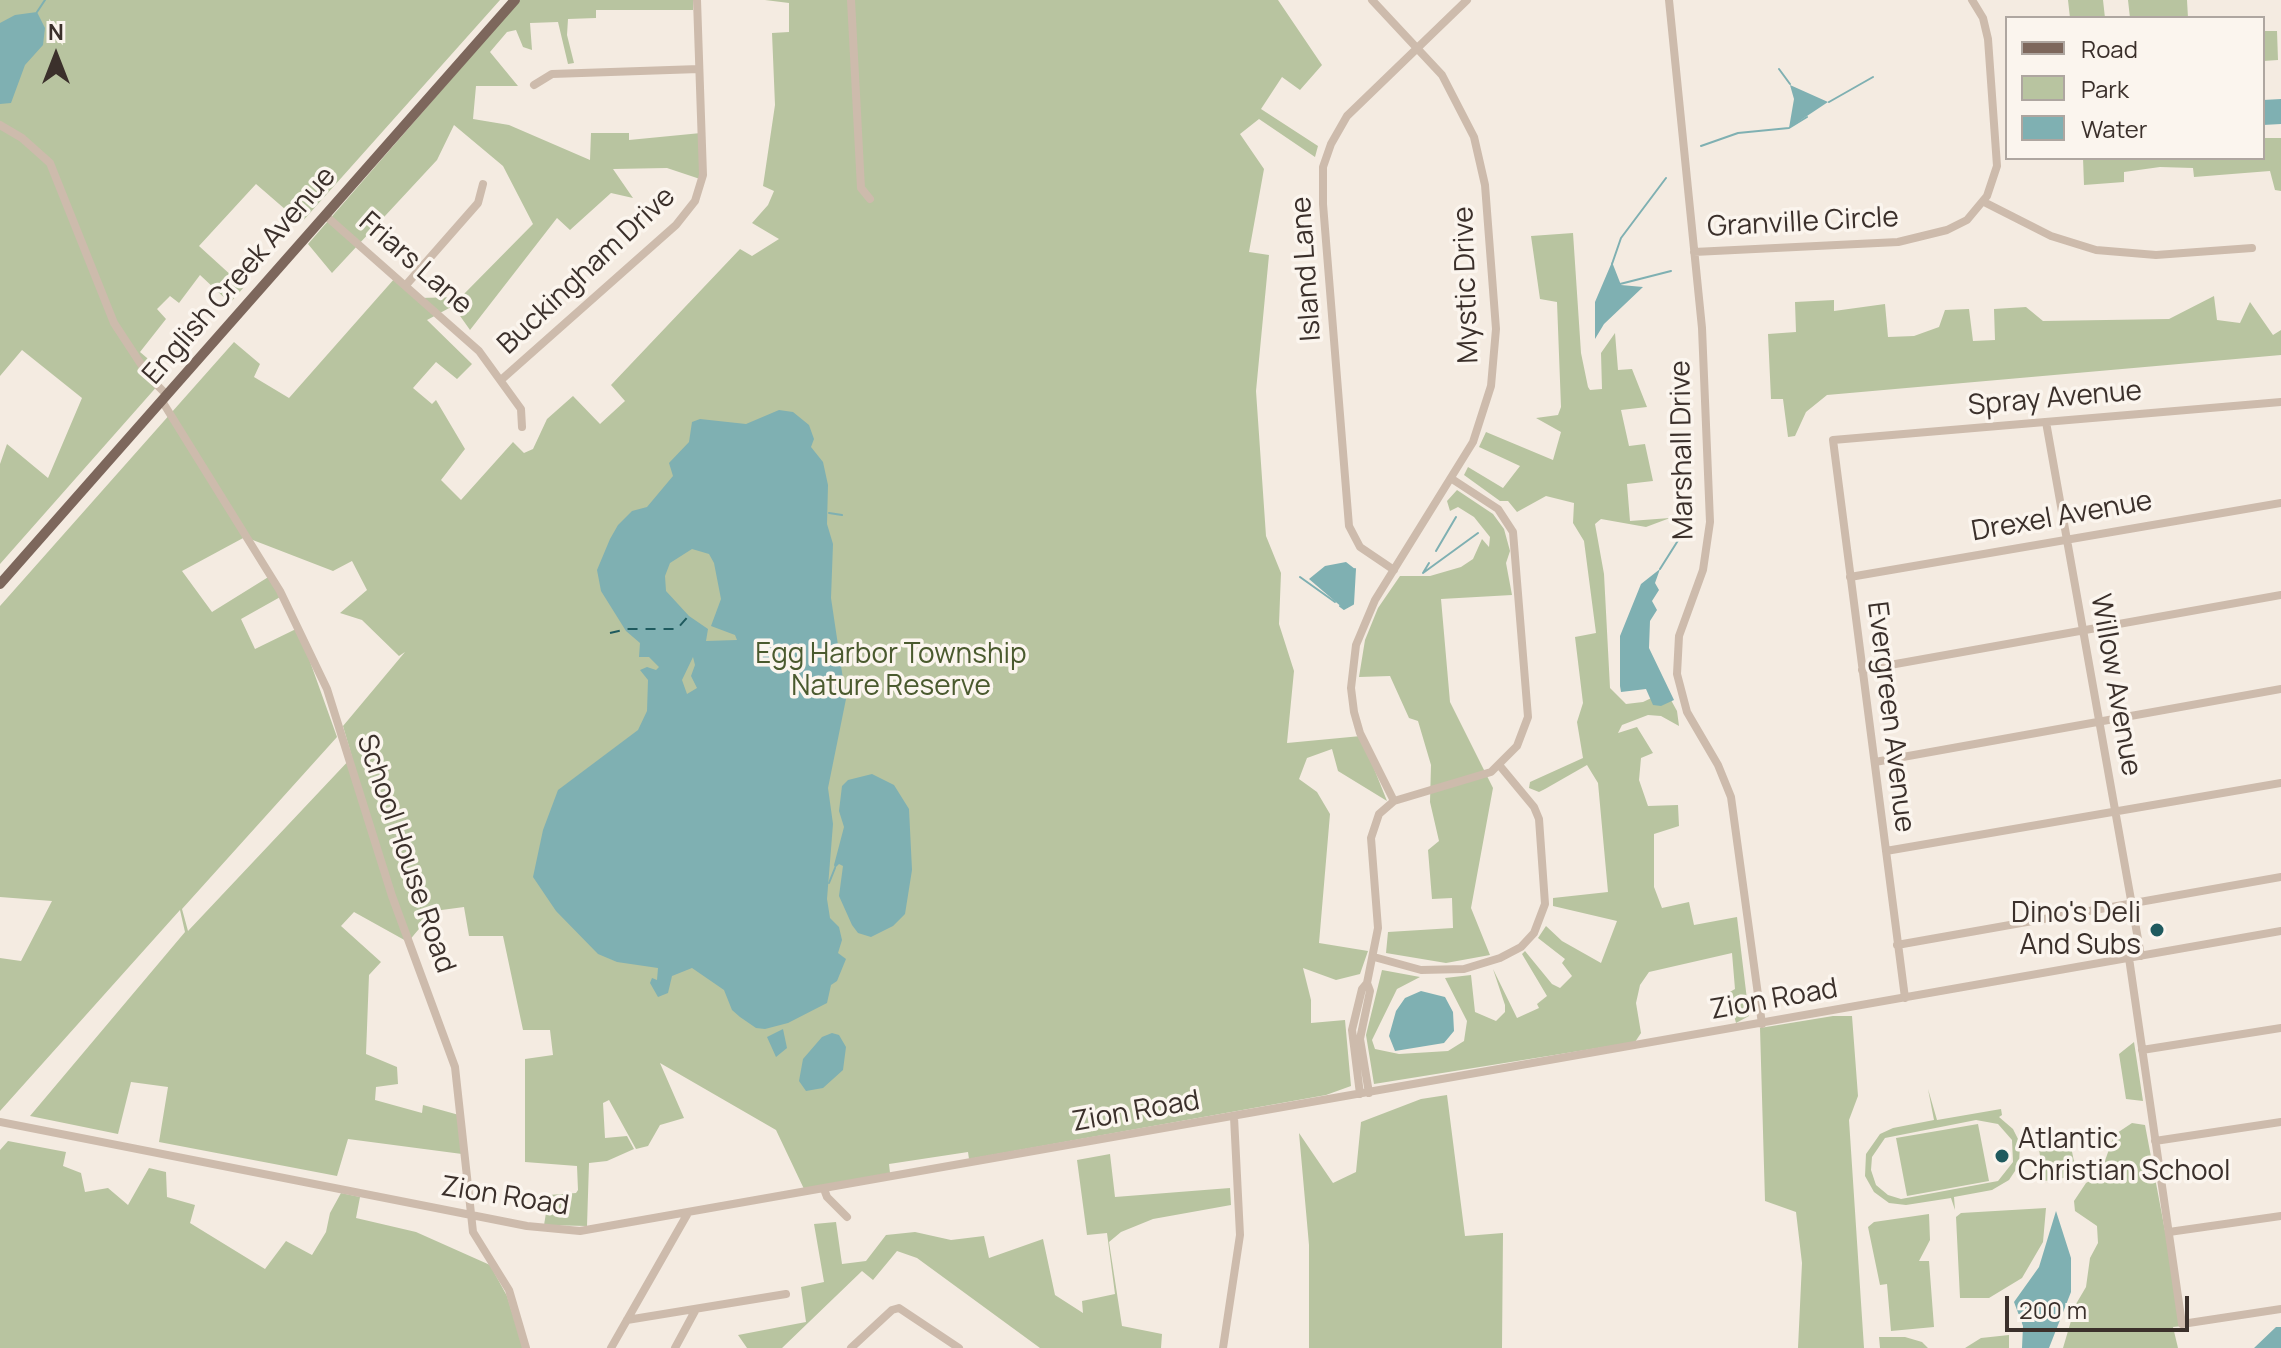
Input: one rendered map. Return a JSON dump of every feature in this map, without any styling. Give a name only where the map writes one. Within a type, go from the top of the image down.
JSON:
[{"type":"main road","name":"English Creek Avenue","points":[[0,584],[515,0]]},
{"type":"street","name":"Buckingham Drive","points":[[501,380],[690,209],[703,175],[697,0]]},
{"type":"street","points":[[851,0],[861,188],[870,199]]},
{"type":"street","name":"Mystic Drive","points":[[1372,0],[1419,47],[1457,99],[1479,153],[1485,185],[1496,318],[1494,363],[1488,398],[1473,442],[1358,634],[1351,688],[1360,733],[1394,801]]},
{"type":"street","name":"Island Lane","points":[[1394,570],[1360,547],[1349,526],[1322,182],[1328,151],[1344,121],[1467,0]]},
{"type":"street","name":"Marshall Drive","points":[[1669,0],[1702,328],[1710,530],[1703,570],[1679,636],[1677,674],[1687,712],[1721,770],[1732,803],[1762,1024]]},
{"type":"street","points":[[1972,0],[1983,18],[1988,39],[1996,153],[1995,175],[1984,202],[2051,236],[2096,250],[2156,255],[2252,248]]},
{"type":"street","points":[[534,85],[552,74],[699,69]]},
{"type":"street","name":"School House Road","points":[[0,125],[22,138],[50,163],[114,323],[165,398],[280,591],[327,689],[392,896],[455,1067],[463,1114],[470,1215],[477,1241],[512,1296],[526,1348]]},
{"type":"street","points":[[406,285],[478,203],[483,184]]},
{"type":"street","name":"Granville Circle","points":[[1694,252],[1898,242],[1947,230],[1967,220],[1984,202]]},
{"type":"street","name":"Friars Lane","points":[[326,216],[470,341],[521,409],[522,427]]},
{"type":"street","name":"Spray Avenue","points":[[1833,440],[2281,402]]},
{"type":"street","name":"Willow Avenue","points":[[2046,422],[2141,956]]},
{"type":"street","name":"Evergreen Avenue","points":[[1833,440],[1905,998]]},
{"type":"street","points":[[1364,1094],[1360,1039],[1378,928],[1371,835],[1379,814],[1394,801],[1479,777],[1500,766],[1520,741],[1529,710],[1515,538],[1498,509],[1452,479]]},
{"type":"street","name":"Drexel Avenue","points":[[1850,577],[2281,503]]},
{"type":"street","points":[[1862,670],[2281,595]]},
{"type":"street","points":[[1875,762],[2281,689]]},
{"type":"street","points":[[1374,957],[1421,970],[1464,969],[1510,953],[1534,933],[1545,904],[1539,819],[1534,807],[1500,766]]},
{"type":"street","points":[[1886,851],[2281,783]]},
{"type":"street","points":[[1897,945],[2281,877]]},
{"type":"street","name":"Zion Road","points":[[0,1122],[470,1215],[574,1232],[2281,931]]},
{"type":"street","points":[[2129,958],[2183,1335]]},
{"type":"street","points":[[2142,1050],[2281,1028]]},
{"type":"street","points":[[1223,1348],[1240,1235],[1234,1117]]},
{"type":"street","points":[[2155,1141],[2281,1122]]},
{"type":"street","points":[[824,1189],[827,1197],[847,1217]]},
{"type":"street","points":[[611,1348],[688,1213]]},
{"type":"street","points":[[2169,1232],[2281,1216]]},
{"type":"street","points":[[627,1320],[786,1294]]},
{"type":"street","points":[[2182,1324],[2281,1309]]},
{"type":"street","points":[[851,1348],[892,1310],[907,1311],[959,1348]]},
{"type":"street","points":[[675,1348],[695,1311]]},
{"type":"green space","points":[[0,0],[500,0],[301,223],[256,184],[199,246],[244,287],[230,303],[200,275],[179,303],[170,296],[157,309],[166,319],[140,352],[167,375],[0,564],[0,464],[7,444],[48,478],[82,398],[22,350],[0,376]]},
{"type":"green space","name":"Egg Harbor Township Nature Reserve","points":[[520,0],[693,0],[693,10],[596,10],[596,18],[568,19],[567,35],[574,63],[568,64],[558,22],[530,23],[532,50],[523,47],[516,30],[507,32],[490,52],[518,86],[476,86],[473,119],[509,125],[590,160],[591,133],[629,133],[629,140],[701,133],[703,180],[667,168],[613,169],[633,198],[611,193],[570,230],[557,218],[470,330],[453,306],[427,320],[472,364],[457,379],[436,362],[413,388],[432,404],[436,400],[465,449],[441,480],[461,500],[513,442],[524,453],[533,449],[547,419],[573,396],[600,424],[625,401],[611,385],[740,249],[752,256],[779,239],[752,223],[768,205],[774,191],[763,186],[775,105],[772,33],[789,32],[789,3],[765,0],[1278,0],[1322,65],[1300,90],[1282,77],[1261,109],[1318,146],[1315,157],[1259,119],[1240,134],[1264,169],[1249,252],[1269,255],[1256,391],[1266,536],[1281,573],[1279,624],[1294,671],[1287,743],[1361,736],[1387,801],[1338,771],[1332,749],[1307,758],[1299,779],[1317,792],[1330,814],[1319,943],[1368,951],[1360,974],[1336,980],[1303,968],[1311,1000],[1311,1023],[1345,1020],[1351,1086],[1326,1095],[969,1159],[968,1152],[889,1164],[890,1173],[804,1189],[776,1130],[660,1063],[684,1118],[660,1125],[648,1146],[636,1149],[609,1100],[603,1103],[605,1138],[627,1136],[634,1149],[607,1161],[589,1163],[587,1226],[544,1225],[549,1195],[576,1193],[578,1190],[577,1166],[525,1162],[525,1059],[553,1055],[550,1030],[523,1030],[503,936],[469,936],[464,907],[434,911],[408,942],[354,912],[341,926],[381,962],[369,975],[366,1054],[397,1067],[398,1084],[376,1087],[375,1100],[422,1113],[423,1105],[459,1115],[462,1154],[348,1139],[337,1176],[159,1142],[168,1087],[131,1082],[118,1134],[30,1116],[185,932],[180,910],[0,1111],[0,958],[21,961],[52,901],[0,897],[0,606],[234,342],[260,364],[254,377],[289,398],[395,278],[418,298],[461,297],[533,224],[503,166],[454,125],[437,160],[332,273],[308,244]],"holes":[[[245,537],[333,571],[352,561],[367,590],[340,613],[362,620],[399,656],[405,652],[343,726],[352,757],[188,931],[182,909],[337,737],[298,628],[255,649],[241,619],[282,596],[270,576],[212,612],[182,571]]]},
{"type":"green space","points":[[2068,0],[2103,0],[2105,16],[2070,16]]},
{"type":"green space","points":[[2128,0],[2187,0],[2188,16],[2130,16]]},
{"type":"green space","points":[[2265,31],[2277,31],[2278,60],[2265,61]]},
{"type":"green space","points":[[2265,138],[2281,138],[2281,191],[2275,190],[2270,171],[2194,177],[2193,168],[2160,167],[2124,172],[2124,182],[2084,185],[2083,160],[2265,160]]},
{"type":"green space","points":[[1573,233],[1581,353],[1588,387],[1590,390],[1602,389],[1601,353],[1615,333],[1618,370],[1632,369],[1647,407],[1621,410],[1629,446],[1645,444],[1653,481],[1627,484],[1630,521],[1670,518],[1646,527],[1601,519],[1595,524],[1604,574],[1610,688],[1626,704],[1643,702],[1666,691],[1677,711],[1679,726],[1661,716],[1648,715],[1622,725],[1618,733],[1637,727],[1653,753],[1641,758],[1639,780],[1648,806],[1678,805],[1679,826],[1654,834],[1654,887],[1662,908],[1689,902],[1694,925],[1737,917],[1749,1016],[1736,1023],[1728,993],[1735,989],[1732,953],[1649,972],[1640,985],[1636,1003],[1641,1033],[1635,1042],[1374,1084],[1366,1035],[1382,970],[1420,977],[1397,989],[1372,1040],[1375,1049],[1399,1054],[1448,1051],[1464,1041],[1467,1021],[1445,978],[1471,975],[1475,1012],[1496,1021],[1505,1012],[1505,1005],[1493,969],[1517,1018],[1539,1008],[1537,1004],[1547,996],[1522,954],[1525,951],[1552,984],[1560,988],[1572,976],[1562,963],[1565,959],[1538,938],[1546,926],[1562,941],[1601,963],[1617,921],[1553,906],[1553,898],[1608,892],[1598,783],[1587,765],[1539,792],[1529,788],[1530,782],[1583,758],[1577,722],[1583,703],[1575,637],[1596,633],[1584,541],[1573,523],[1574,503],[1546,496],[1517,512],[1508,501],[1500,501],[1464,475],[1468,467],[1503,488],[1520,466],[1479,447],[1486,432],[1553,460],[1561,432],[1536,418],[1558,415],[1561,407],[1557,302],[1540,299],[1531,236]]},
{"type":"green space","points":[[2214,296],[2217,320],[2240,323],[2250,302],[2273,335],[2281,330],[2281,355],[1827,395],[1806,412],[1795,436],[1788,437],[1783,399],[1771,399],[1768,334],[1796,332],[1795,302],[1834,300],[1834,311],[1885,304],[1888,337],[1914,336],[1939,327],[1945,310],[1969,309],[1973,341],[1995,340],[1994,309],[2026,307],[2043,321],[2169,319]]},
{"type":"green space","points":[[1457,490],[1493,514],[1504,529],[1510,551],[1506,563],[1512,595],[1441,599],[1450,702],[1493,788],[1471,908],[1490,955],[1446,963],[1386,953],[1388,932],[1453,928],[1452,898],[1432,899],[1428,850],[1439,841],[1430,802],[1431,765],[1418,721],[1409,718],[1390,676],[1359,677],[1365,640],[1378,608],[1400,576],[1430,576],[1461,567],[1473,559],[1482,539],[1489,547],[1490,537],[1474,517],[1458,507],[1450,511],[1447,501]]},
{"type":"green space","points":[[1833,1016],[1852,1016],[1858,1096],[1849,1120],[1864,1348],[1798,1348],[1802,1263],[1796,1212],[1765,1201],[1760,1028]]},
{"type":"green space","points":[[2134,1042],[2143,1101],[2126,1099],[2119,1054]]},
{"type":"green space","points":[[1928,1089],[1937,1120],[2001,1109],[2002,1115],[1999,1117],[2013,1129],[2020,1143],[2019,1165],[2009,1180],[1992,1190],[1954,1197],[1955,1210],[1951,1198],[1906,1205],[1889,1203],[1874,1192],[1865,1176],[1866,1154],[1880,1134],[1893,1128],[1934,1120]],"holes":[[[1976,1120],[1998,1124],[2012,1140],[2013,1162],[1998,1181],[1901,1199],[1888,1195],[1876,1185],[1871,1170],[1872,1157],[1885,1138]]]},
{"type":"green space","points":[[1447,1095],[1465,1236],[1503,1233],[1502,1348],[1309,1348],[1309,1245],[1299,1133],[1333,1183],[1356,1172],[1361,1122],[1421,1099]]},
{"type":"green space","points":[[2132,1123],[2145,1125],[2183,1326],[2173,1327],[2178,1348],[2063,1348],[2076,1304],[2086,1287],[2090,1258],[2098,1243],[2097,1226],[2075,1211],[2074,1201],[2086,1183],[2100,1175],[2114,1135]]},
{"type":"green space","points":[[1978,1124],[1989,1181],[1907,1196],[1896,1138]]},
{"type":"green space","points":[[2069,1137],[2077,1176],[2044,1181],[2038,1143]]},
{"type":"green space","points":[[8,1141],[66,1152],[63,1166],[81,1173],[85,1192],[108,1188],[128,1205],[149,1168],[166,1172],[167,1197],[195,1205],[190,1223],[265,1269],[286,1241],[312,1255],[326,1232],[330,1213],[341,1193],[360,1197],[356,1218],[416,1232],[490,1265],[507,1296],[523,1348],[0,1348],[0,1150]]},
{"type":"green space","points":[[1110,1154],[1115,1197],[1230,1188],[1231,1205],[1153,1219],[1121,1232],[1109,1242],[1122,1326],[1162,1334],[1161,1348],[1040,1348],[917,1258],[897,1251],[873,1280],[862,1271],[782,1348],[747,1348],[738,1335],[806,1322],[801,1287],[824,1282],[814,1224],[836,1222],[842,1264],[866,1261],[886,1235],[915,1232],[951,1240],[984,1236],[989,1258],[1043,1239],[1055,1295],[1083,1313],[1082,1301],[1115,1294],[1107,1233],[1087,1235],[1077,1160]]},
{"type":"green space","points":[[2046,1208],[2043,1242],[2022,1278],[1989,1298],[1960,1298],[1956,1217],[1961,1213]]},
{"type":"green space","points":[[1929,1214],[1930,1240],[1919,1261],[1929,1261],[1934,1327],[1891,1331],[1887,1284],[1880,1285],[1868,1227],[1874,1222]]},
{"type":"green space","points":[[2009,1335],[2009,1348],[1965,1348],[1981,1338]]},
{"type":"green space","points":[[1879,1337],[1905,1337],[1922,1342],[1928,1348],[1880,1348]]},
{"type":"water","points":[[37,12],[45,28],[43,45],[25,65],[11,103],[0,104],[0,23],[15,15]]},
{"type":"water","points":[[1790,85],[1828,102],[1789,128],[1794,99]]},
{"type":"water","points":[[2281,99],[2281,124],[2265,125],[2265,100]]},
{"type":"water","points":[[1612,262],[1621,285],[1643,287],[1604,324],[1595,339],[1595,302]]},
{"type":"water","points":[[779,410],[793,412],[809,425],[814,439],[811,447],[823,462],[828,485],[827,524],[833,544],[831,598],[846,699],[828,788],[833,824],[827,899],[830,918],[839,927],[842,940],[838,953],[846,959],[837,981],[831,985],[827,1003],[788,1023],[765,1029],[756,1028],[740,1017],[732,1010],[724,990],[692,968],[672,976],[668,993],[658,997],[650,983],[652,978],[657,980],[658,968],[617,962],[598,954],[556,911],[533,877],[543,830],[558,790],[638,730],[647,711],[648,680],[640,670],[647,667],[656,670],[659,667],[649,657],[639,657],[640,643],[626,631],[601,591],[597,570],[610,539],[632,511],[647,507],[673,476],[669,463],[689,442],[692,422],[700,419],[746,424]],"holes":[[[692,549],[709,554],[714,563],[721,599],[711,626],[735,635],[737,640],[706,641],[708,629],[689,616],[666,591],[665,576],[670,563]],[[693,657],[695,665],[691,676],[697,688],[687,694],[682,680]]]},
{"type":"water","points":[[1346,562],[1355,569],[1353,604],[1344,609],[1309,579],[1325,566]]},
{"type":"water","points":[[1660,569],[1655,583],[1659,590],[1652,601],[1657,610],[1650,621],[1649,648],[1674,700],[1661,706],[1653,705],[1646,689],[1621,692],[1620,686],[1620,636],[1641,584]]},
{"type":"water","points":[[872,774],[894,785],[909,809],[912,870],[905,914],[893,926],[871,937],[858,933],[852,925],[839,896],[843,866],[839,864],[835,868],[834,865],[844,827],[839,811],[842,786],[848,780]]},
{"type":"water","points":[[1421,991],[1445,997],[1453,1012],[1454,1031],[1444,1043],[1395,1051],[1389,1036],[1396,1011],[1405,998]]},
{"type":"water","points":[[783,1029],[787,1048],[776,1057],[767,1037]]},
{"type":"water","points":[[832,1033],[839,1035],[846,1047],[843,1070],[823,1088],[806,1091],[799,1081],[803,1059],[822,1037]]},
{"type":"water","points":[[2056,1211],[2071,1258],[2071,1292],[2049,1348],[2022,1348],[2023,1326],[2014,1302],[2039,1267]]},
{"type":"water","points":[[2276,1327],[2281,1327],[2281,1348],[2254,1348]]},
{"type":"waterway","points":[[37,12],[45,0]]},
{"type":"waterway","points":[[1779,69],[1790,84]]},
{"type":"waterway","points":[[1829,102],[1873,77]]},
{"type":"waterway","points":[[1701,146],[1738,133],[1789,128],[1807,117]]},
{"type":"waterway","points":[[1612,264],[1621,238],[1666,178]]},
{"type":"waterway","points":[[1620,284],[1671,271]]},
{"type":"waterway","points":[[829,513],[842,515]]},
{"type":"waterway","points":[[1436,551],[1456,517]]},
{"type":"waterway","points":[[1660,569],[1684,531]]},
{"type":"waterway","points":[[1429,563],[1423,573],[1478,533]]},
{"type":"waterway","points":[[1340,606],[1344,609],[1353,604],[1355,569]]},
{"type":"waterway","points":[[1300,577],[1335,602]]},
{"type":"waterway","points":[[829,883],[835,868]]},
{"type":"ferry route","points":[[610,633],[627,629],[677,629],[691,613]]},
{"type":"place","name":"Dino's Deli And Subs","points":[[2157,930]]},
{"type":"place","name":"Atlantic Christian School","points":[[2002,1156]]}]
